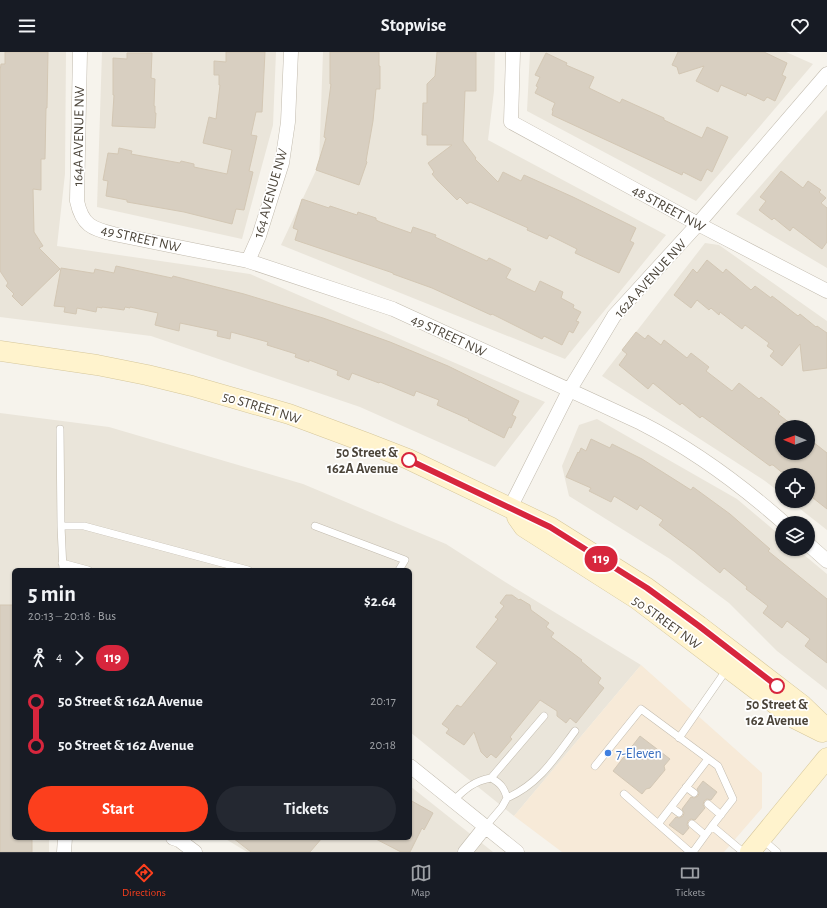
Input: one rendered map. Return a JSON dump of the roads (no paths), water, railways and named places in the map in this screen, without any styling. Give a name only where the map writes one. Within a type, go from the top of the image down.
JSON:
[{"type":"main road","name":"50 STREET NW","points":[[0,351],[97,365],[147,375],[289,414],[408,459],[550,527],[647,588],[802,705],[827,729]]},
{"type":"main road","name":"50 STREET NW","points":[[510,508],[524,527],[637,599],[794,718],[827,735]]},
{"type":"main road","points":[[756,845],[827,758]]},
{"type":"street","name":"164A AVENUE NW","points":[[80,52],[77,201],[82,219]]},
{"type":"street","name":"164 AVENUE NW","points":[[248,261],[259,236],[282,163],[288,122],[291,52]]},
{"type":"street","name":"48 STREET NW","points":[[512,52],[512,122],[698,224],[827,291]]},
{"type":"street","name":"162A AVENUE NW","points":[[510,508],[569,391],[614,316],[698,224],[827,74]]},
{"type":"street","name":"49 STREET NW","points":[[82,219],[99,231],[248,261],[393,309],[669,437],[738,484],[776,516]]},
{"type":"street","points":[[815,550],[827,560]]},
{"type":"street","points":[[412,768],[517,852]]},
{"type":"street","points":[[465,852],[485,827]]},
{"type":"street","points":[[64,852],[65,840]]},
{"type":"street","points":[[179,840],[195,852]]},
{"type":"lane","points":[[60,429],[63,566],[76,568]]},
{"type":"lane","points":[[61,526],[84,526],[241,568]]},
{"type":"lane","points":[[315,526],[406,560],[400,568]]},
{"type":"lane","points":[[679,738],[728,668]]},
{"type":"lane","points":[[594,766],[640,709],[718,766],[733,800],[691,852],[624,794]]},
{"type":"lane","points":[[453,801],[464,789],[474,782],[491,778],[544,716]]},
{"type":"lane","points":[[485,827],[502,807],[507,798],[519,793],[538,778],[576,731]]},
{"type":"lane","points":[[658,824],[708,759]]},
{"type":"lane","points":[[491,778],[502,786],[505,790],[507,798]]},
{"type":"lane","points":[[686,788],[694,793]]},
{"type":"lane","points":[[708,804],[721,816]]},
{"type":"lane","points":[[671,807],[679,813]]},
{"type":"lane","points":[[692,824],[705,835]]},
{"type":"lane","points":[[712,826],[743,852]]},
{"type":"lane","points":[[756,845],[777,852]]},
{"type":"place","name":"50 Street & 162A Avenue","points":[[409,460]]},
{"type":"place","name":"50 Street & 162 Avenue","points":[[777,686]]},
{"type":"place","name":"7-Eleven","points":[[608,753]]}]
